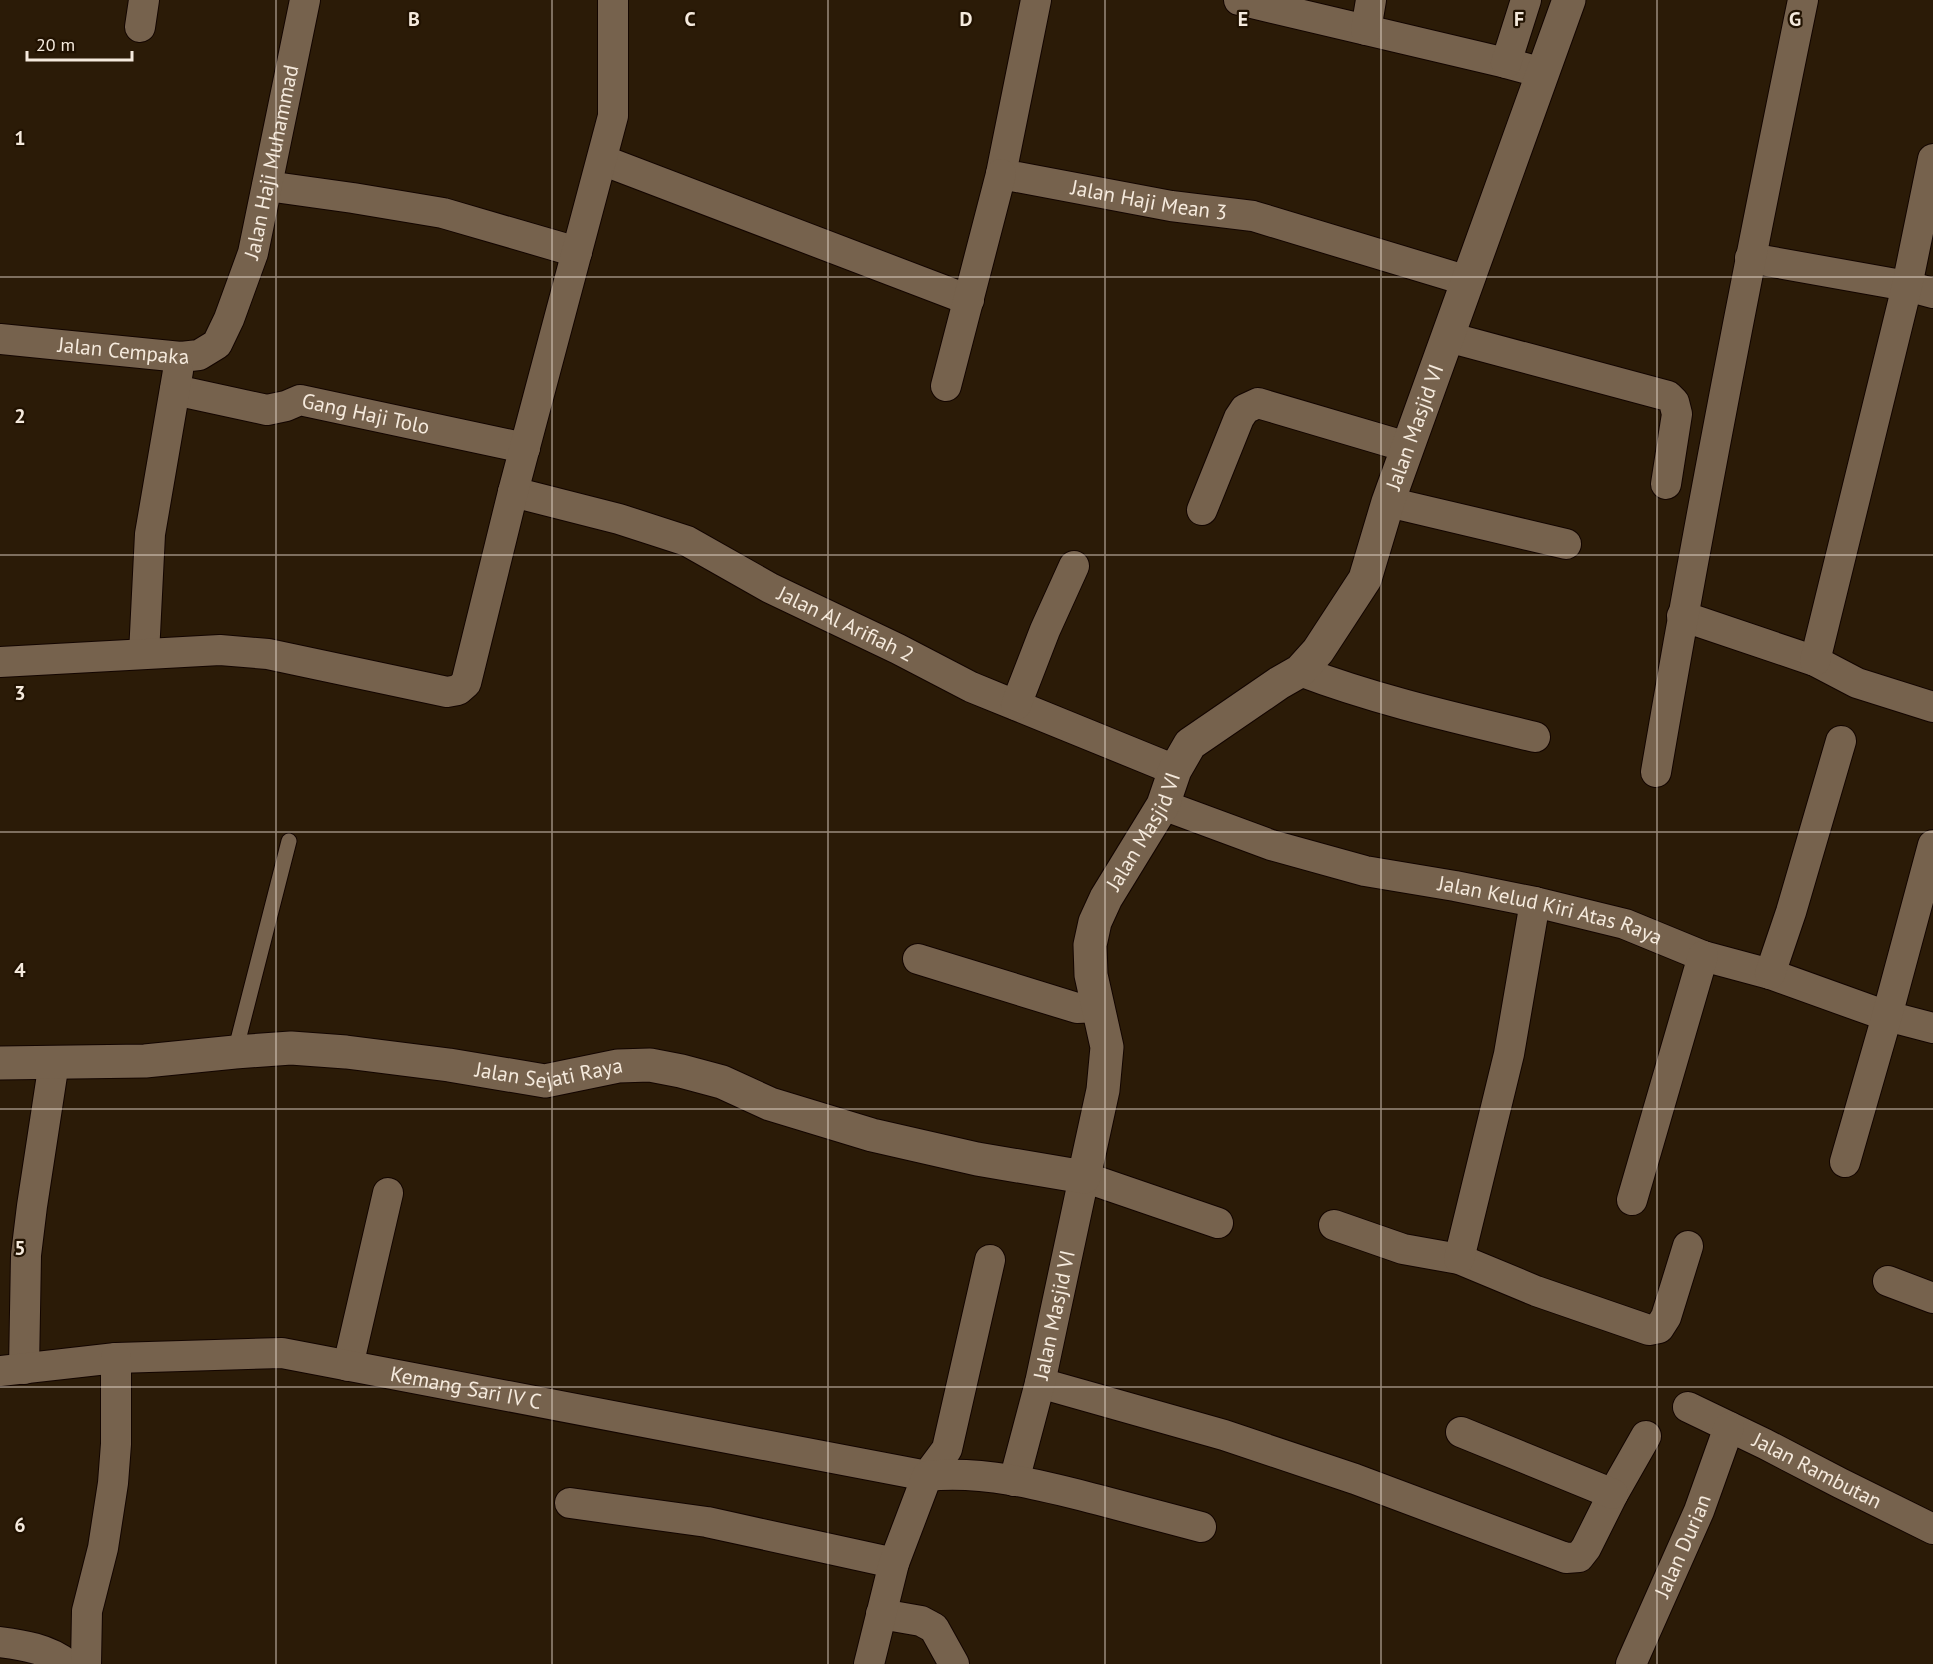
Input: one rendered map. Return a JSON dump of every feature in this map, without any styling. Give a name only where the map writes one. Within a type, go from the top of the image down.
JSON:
[{"type":"street","name":"Jalan Haji Muhammad","points":[[230,319],[253,253],[305,0]]},
{"type":"street","points":[[1,662],[220,650],[268,654],[447,692],[458,690],[466,683],[513,492],[613,116],[613,0]]},
{"type":"street","points":[[946,386],[1001,174],[1036,0]]},
{"type":"street","points":[[1239,0],[1506,63],[1543,74]]},
{"type":"street","points":[[1365,30],[1371,0]]},
{"type":"street","points":[[1506,63],[1526,0]]},
{"type":"street","name":"Jalan Masjid VI","points":[[1014,1481],[1040,1383],[1103,1090],[1107,1047],[1091,975],[1090,945],[1095,922],[1106,898],[1163,805],[1175,770],[1190,744],[1278,683],[1300,671],[1318,651],[1365,579],[1407,447],[1569,0]]},
{"type":"street","points":[[1656,772],[1682,616],[1750,258],[1803,0]]},
{"type":"street","points":[[1815,661],[1920,290],[1933,159]]},
{"type":"street","points":[[602,160],[969,300]]},
{"type":"street","name":"Jalan Haji Mean 3","points":[[1001,174],[1171,206],[1253,216],[1468,281]]},
{"type":"street","points":[[267,186],[442,213],[577,252]]},
{"type":"street","points":[[1750,258],[1920,290]]},
{"type":"street","name":"Jalan Cempaka","points":[[0,339],[181,357],[199,355],[217,344],[230,319]]},
{"type":"street","points":[[1448,337],[1668,396],[1674,402],[1677,414],[1666,484]]},
{"type":"street","points":[[144,654],[150,534],[181,357]]},
{"type":"street","name":"Gang Haji Tolo","points":[[175,390],[267,410],[300,400],[525,448]]},
{"type":"street","points":[[1202,510],[1239,418],[1245,409],[1257,403],[1407,447]]},
{"type":"street","name":"Jalan Al Arifiah 2","points":[[513,492],[619,519],[687,541],[770,588],[898,649],[971,687],[1175,770]]},
{"type":"street","points":[[1388,502],[1566,544]]},
{"type":"street","points":[[1016,705],[1045,630],[1074,566]]},
{"type":"street","points":[[1682,616],[1815,661],[1857,683],[1933,707]]},
{"type":"street","points":[[1300,671],[1342,687],[1535,737]]},
{"type":"street","points":[[1770,974],[1791,912],[1841,741]]},
{"type":"street","name":"Jalan Kelud Kiri Atas Raya","points":[[1163,805],[1271,845],[1365,871],[1535,902],[1625,924],[1702,956],[1770,974],[1887,1016],[1933,1028]]},
{"type":"street","points":[[1845,1162],[1933,845]]},
{"type":"street","points":[[1459,1259],[1509,1054],[1535,902]]},
{"type":"street","points":[[1632,1200],[1702,956]]},
{"type":"street","points":[[918,959],[1077,1008],[1099,1007]]},
{"type":"street","name":"Jalan Sejati Raya","points":[[0,1063],[145,1061],[291,1048],[346,1052],[449,1065],[544,1081],[618,1066],[651,1065],[722,1082],[770,1104],[872,1135],[977,1159],[1084,1177]]},
{"type":"street","points":[[12,1370],[32,1206],[54,1062]]},
{"type":"street","points":[[1084,1177],[1218,1223]]},
{"type":"street","points":[[348,1366],[388,1193]]},
{"type":"street","points":[[1334,1225],[1403,1249],[1459,1259],[1536,1291],[1649,1330],[1659,1328],[1666,1317],[1688,1246]]},
{"type":"street","points":[[869,1664],[894,1563],[927,1476],[947,1449],[990,1260]]},
{"type":"street","points":[[1888,1281],[1933,1299]]},
{"type":"street","name":"Kemang Sari IV C","points":[[12,1370],[116,1358],[282,1353],[927,1476]]},
{"type":"street","points":[[86,1664],[87,1611],[103,1548],[113,1483],[116,1444],[116,1358]]},
{"type":"street","points":[[1040,1383],[1224,1435],[1355,1479],[1566,1558],[1579,1557],[1586,1548],[1646,1436]]},
{"type":"street","name":"Jalan Rambutan","points":[[1695,1410],[1933,1529]]},
{"type":"street","name":"Jalan Durian","points":[[1631,1664],[1699,1511],[1729,1427]]},
{"type":"street","points":[[1461,1432],[1613,1494]]},
{"type":"street","points":[[927,1476],[984,1477],[1014,1481],[1060,1490],[1201,1527]]},
{"type":"street","points":[[570,1503],[707,1522],[894,1563]]},
{"type":"street","points":[[881,1614],[921,1621],[934,1628],[954,1664]]},
{"type":"street","points":[[0,1642],[26,1645],[58,1657],[67,1664]]},
{"type":"lane","points":[[235,1052],[289,842]]}]
